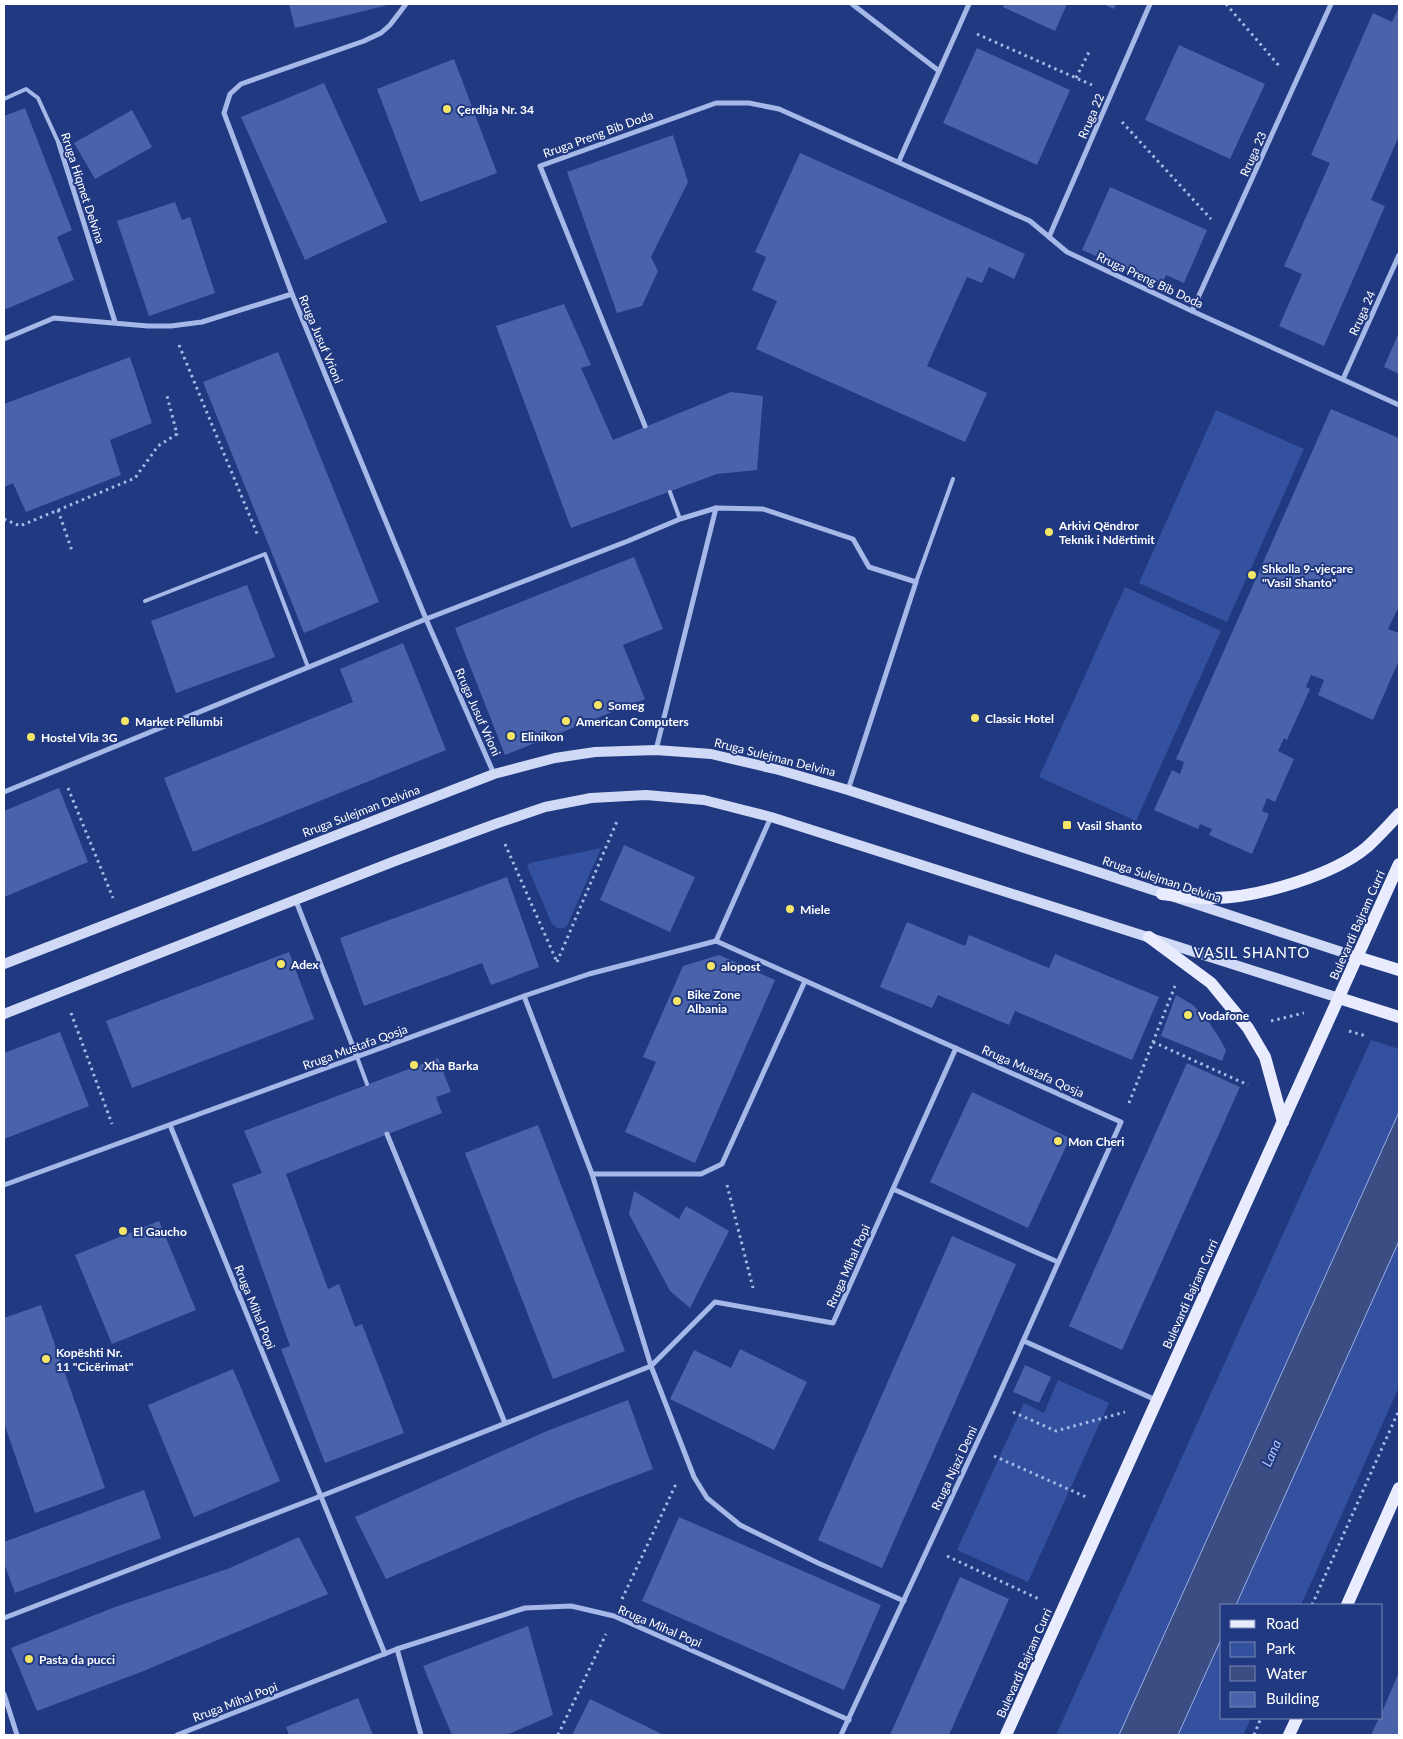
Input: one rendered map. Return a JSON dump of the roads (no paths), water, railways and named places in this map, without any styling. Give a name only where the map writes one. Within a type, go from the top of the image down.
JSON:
[{"type":"main road","name":"Rruga Sulejman Delvina","points":[[4,964],[494,774],[555,758],[595,752],[656,750],[711,754],[779,770],[848,790],[1399,970]]},
{"type":"main road","points":[[4,1014],[395,861],[498,823],[545,807],[591,798],[646,795],[704,800],[771,817],[1397,1016]]},
{"type":"main road","points":[[1162,894],[1216,898],[1266,891],[1308,878],[1341,864],[1366,848],[1399,814]]},
{"type":"main road","name":"Bulevardi Bajram Curri","points":[[1006,1735],[1399,864]]},
{"type":"main road","points":[[1149,937],[1211,983],[1248,1028],[1266,1057],[1283,1122]]},
{"type":"main road","points":[[1347,1604],[1399,1488]]},
{"type":"main road","points":[[1289,1735],[1297,1719]]},
{"type":"street","name":"Rruga Jusuf Vrioni","points":[[406,4],[390,25],[381,33],[364,41],[241,84],[230,94],[224,113],[292,294],[426,619],[494,774]]},
{"type":"street","points":[[852,4],[939,71]]},
{"type":"street","points":[[899,161],[969,4]]},
{"type":"street","name":"Rruga 22","points":[[1049,236],[1150,4]]},
{"type":"street","name":"Rruga 23","points":[[1192,312],[1331,4]]},
{"type":"street","name":"Rruga Preng Bib Doda","points":[[645,426],[540,166],[716,103],[750,102],[779,109],[1030,220],[1067,252],[1192,312],[1399,405]]},
{"type":"street","name":"Rruga Hiqmet Delvina","points":[[59,144],[116,322]]},
{"type":"street","name":"Rruga 24","points":[[1343,379],[1399,255]]},
{"type":"street","points":[[4,339],[54,318],[148,326],[171,326],[202,322],[292,294]]},
{"type":"street","points":[[656,750],[716,508]]},
{"type":"street","points":[[4,792],[426,619],[680,519],[716,508],[763,509],[853,539],[870,566],[916,582],[848,790]]},
{"type":"street","points":[[716,941],[771,817]]},
{"type":"street","points":[[296,901],[357,1057]]},
{"type":"street","name":"Rruga Mustafa Qosja","points":[[4,1186],[524,996],[589,974],[716,941],[1122,1122],[1058,1262]]},
{"type":"street","points":[[592,1174],[701,1174],[722,1164],[805,981]]},
{"type":"street","points":[[524,996],[592,1174],[651,1366],[694,1477],[707,1498],[740,1525],[818,1563],[904,1601]]},
{"type":"street","name":"Rruga Mihal Popi","points":[[4,1618],[651,1366],[715,1302],[833,1323],[956,1048]]},
{"type":"street","name":"Rruga Mihal Popi","points":[[170,1125],[385,1654]]},
{"type":"street","points":[[387,1134],[505,1423]]},
{"type":"street","points":[[893,1189],[1058,1262],[1024,1341],[1157,1400]]},
{"type":"street","name":"Rruga Njazi Demi","points":[[841,1735],[1024,1341]]},
{"type":"street","name":"Rruga Mihal Popi","points":[[177,1735],[397,1649],[525,1608],[571,1606],[614,1616],[849,1720]]},
{"type":"street","points":[[397,1649],[421,1735]]},
{"type":"street","points":[[4,1694],[17,1735]]},
{"type":"lane","name":"Rruga Hiqmet Delvina","points":[[4,99],[26,89],[38,98],[59,144]]},
{"type":"lane","points":[[916,582],[953,479]]},
{"type":"lane","points":[[670,492],[680,519]]},
{"type":"lane","points":[[145,601],[265,554],[308,668]]},
{"type":"lane","points":[[357,1057],[367,1084]]},
{"type":"water","name":"Lana","points":[[1399,1112],[1399,1241],[1236,1604],[1220,1604],[1220,1641],[1178,1735],[1119,1735]]},
{"type":"place","name":"Çerdhja Nr. 34","points":[[447,109]]},
{"type":"place","name":"Arkivi Qëndror Teknik i Ndërtimit","points":[[1049,532]]},
{"type":"place","name":"Shkolla 9-vjeçare \"Vasil Shanto\"","points":[[1252,575]]},
{"type":"place","name":"Someg","points":[[598,705]]},
{"type":"place","name":"Classic Hotel","points":[[975,718]]},
{"type":"place","name":"Market Pellumbi","points":[[125,721]]},
{"type":"place","name":"American Computers","points":[[566,721]]},
{"type":"place","name":"Elinikon","points":[[511,736]]},
{"type":"place","name":"Hostel Vila 3G","points":[[31,737]]},
{"type":"place","name":"Vasil Shanto","points":[[1067,825]]},
{"type":"place","name":"Miele","points":[[790,909]]},
{"type":"place","name":"Adex","points":[[281,964]]},
{"type":"place","name":"alopost","points":[[711,966]]},
{"type":"place","name":"Bike Zone Albania","points":[[677,1001]]},
{"type":"place","name":"Vodafone","points":[[1188,1015]]},
{"type":"place","name":"Xha Barka","points":[[414,1065]]},
{"type":"place","name":"Mon Cheri","points":[[1058,1141]]},
{"type":"place","name":"El Gaucho","points":[[123,1231]]},
{"type":"place","name":"Kopështi Nr. 11 \"Cicërimat\"","points":[[46,1359]]},
{"type":"place","name":"Pasta da pucci","points":[[29,1659]]},
{"type":"district","name":"VASIL SHANTO","points":[[1252,952]]}]
